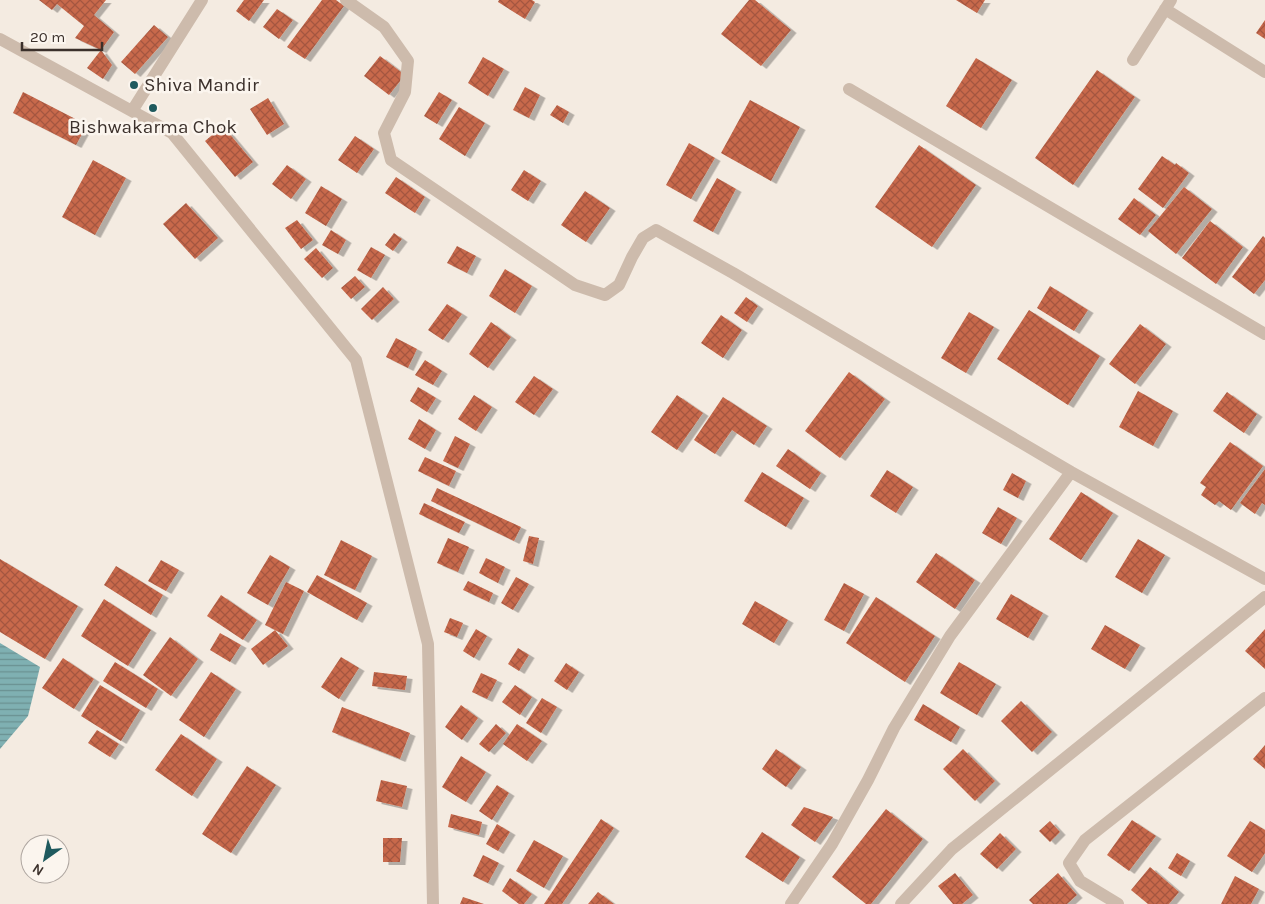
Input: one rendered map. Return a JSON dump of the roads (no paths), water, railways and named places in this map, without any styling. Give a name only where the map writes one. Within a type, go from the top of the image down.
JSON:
[{"type":"street","points":[[132,111],[202,0]]},
{"type":"street","points":[[346,0],[384,28],[408,61],[405,92],[384,134],[391,160],[575,285],[605,295],[619,285],[643,238],[656,230],[733,273],[1071,472],[1265,579]]},
{"type":"street","points":[[1133,60],[1168,4],[1265,72]]},
{"type":"street","points":[[0,40],[172,133],[356,360],[428,644],[433,904]]},
{"type":"street","points":[[849,90],[1265,334]]},
{"type":"street","points":[[791,904],[832,844],[868,780],[894,728],[950,636],[1071,472]]},
{"type":"street","points":[[901,904],[952,849],[1265,597]]},
{"type":"street","points":[[1118,904],[1080,881],[1069,862],[1085,840],[1265,698]]},
{"type":"water","points":[[0,643],[40,667],[28,716],[0,749]]},
{"type":"place","name":"Shiva Mandir","points":[[134,85]]},
{"type":"place","name":"Bishwakarma Chok","points":[[153,108]]}]
